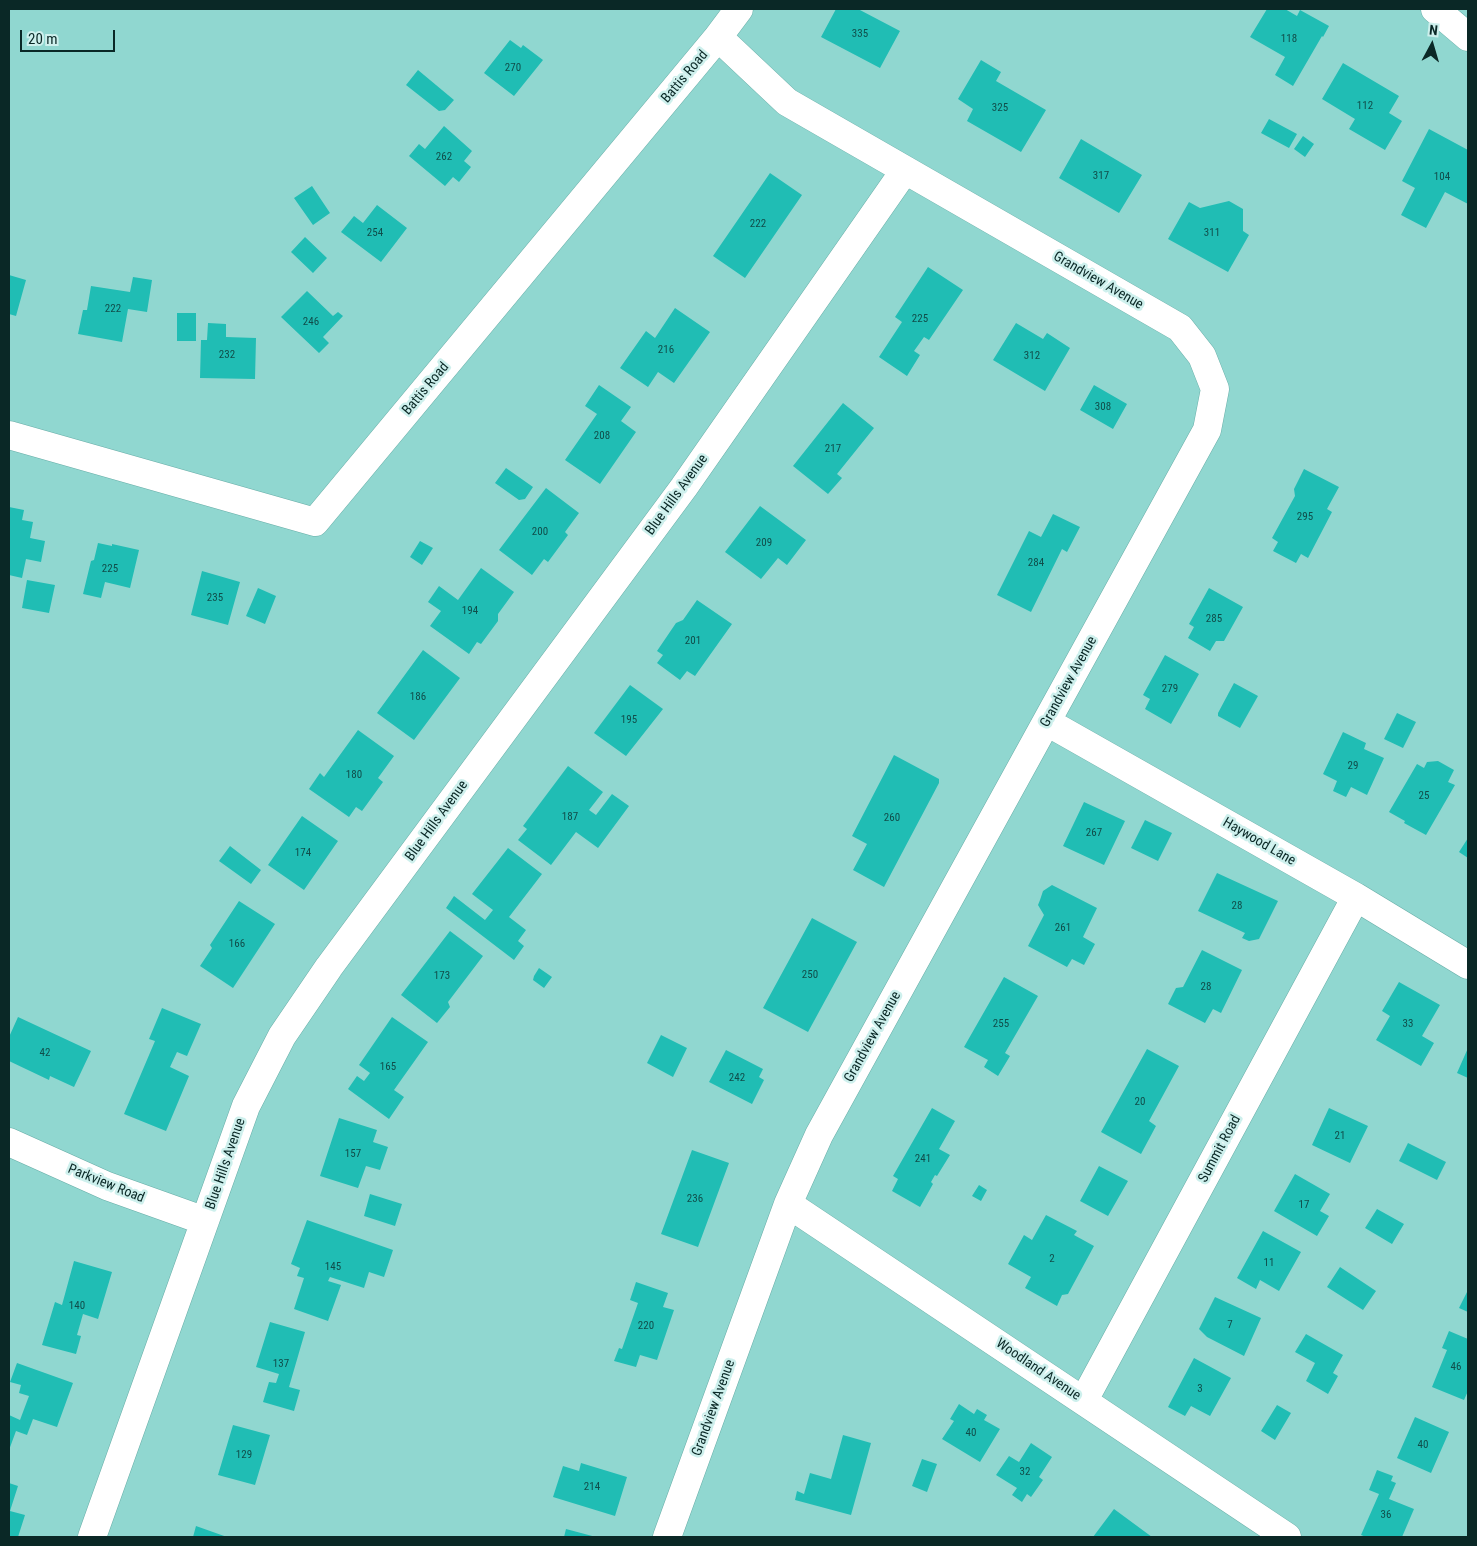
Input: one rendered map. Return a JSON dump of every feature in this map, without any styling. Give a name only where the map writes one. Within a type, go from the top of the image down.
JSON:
[{"type":"street","name":"Battis Road","points":[[9,435],[315,522],[718,37],[739,9]]},
{"type":"street","points":[[1435,9],[1468,37]]},
{"type":"street","name":"Grandview Avenue","points":[[667,1537],[788,1204],[819,1135],[1207,430],[1215,389],[1202,356],[1180,328],[787,102],[718,37]]},
{"type":"street","name":"Blue Hills Avenue","points":[[92,1537],[246,1106],[282,1036],[335,959],[684,487],[905,170]]},
{"type":"street","name":"Haywood Lane","points":[[1047,722],[1356,897],[1468,965]]},
{"type":"street","name":"Summit Road","points":[[1084,1400],[1356,897]]},
{"type":"street","name":"Parkview Road","points":[[9,1142],[107,1186],[205,1221]]},
{"type":"street","name":"Woodland Avenue","points":[[788,1204],[1287,1537]]},
{"type":"building","points":[[836,9],[858,9],[900,31],[880,68],[821,37]]},
{"type":"building","points":[[1267,9],[1285,9],[1297,16],[1300,10],[1329,26],[1293,86],[1275,75],[1285,57],[1250,37]]},
{"type":"building","points":[[510,40],[521,48],[523,45],[543,60],[514,96],[484,73]]},
{"type":"building","points":[[981,60],[1001,72],[996,81],[1046,110],[1021,152],[967,121],[973,109],[958,99]]},
{"type":"building","points":[[1343,63],[1399,96],[1389,113],[1402,121],[1385,150],[1349,129],[1355,119],[1322,99]]},
{"type":"building","points":[[418,70],[454,100],[445,110],[439,111],[406,85]]},
{"type":"building","points":[[1269,119],[1297,134],[1289,148],[1261,133]]},
{"type":"building","points":[[444,126],[472,151],[464,161],[471,167],[459,182],[453,177],[445,186],[409,156],[419,144],[425,149]]},
{"type":"building","points":[[1429,129],[1468,150],[1468,204],[1445,192],[1426,228],[1401,215],[1415,188],[1402,181]]},
{"type":"building","points":[[1303,136],[1314,144],[1305,157],[1294,149]]},
{"type":"building","points":[[1081,139],[1142,175],[1119,213],[1059,178]]},
{"type":"building","points":[[770,173],[802,195],[745,278],[713,256]]},
{"type":"building","points":[[312,186],[330,213],[313,225],[294,198]]},
{"type":"building","points":[[1229,201],[1243,209],[1243,231],[1249,235],[1228,272],[1168,239],[1189,202],[1200,208]]},
{"type":"building","points":[[377,205],[407,228],[381,262],[341,232],[354,216],[363,223]]},
{"type":"building","points":[[305,237],[327,258],[313,273],[291,252]]},
{"type":"building","points":[[928,267],[963,290],[929,340],[924,337],[914,351],[920,355],[907,376],[879,357],[902,322],[895,317]]},
{"type":"building","points":[[9,275],[26,280],[16,316],[9,314]]},
{"type":"building","points":[[133,277],[152,280],[147,312],[128,309],[122,342],[78,334],[83,310],[87,310],[91,286],[130,292]]},
{"type":"building","points":[[307,291],[333,316],[338,312],[343,316],[323,337],[329,343],[319,353],[281,317]]},
{"type":"building","points":[[675,308],[710,332],[674,383],[658,372],[648,387],[620,368],[646,331],[655,338]]},
{"type":"building","points":[[177,313],[196,313],[196,341],[177,341]]},
{"type":"building","points":[[208,323],[226,324],[226,337],[256,338],[255,379],[200,378],[201,340],[207,340]]},
{"type":"building","points":[[1016,323],[1043,339],[1047,333],[1070,348],[1045,391],[993,360]]},
{"type":"building","points":[[599,385],[631,407],[621,421],[636,432],[600,484],[565,460],[597,414],[585,406]]},
{"type":"building","points":[[1094,385],[1127,404],[1113,429],[1080,410]]},
{"type":"building","points":[[843,403],[874,428],[837,474],[842,478],[828,494],[793,466]]},
{"type":"building","points":[[506,468],[533,487],[525,499],[519,500],[495,483]]},
{"type":"building","points":[[1304,469],[1339,487],[1327,509],[1332,512],[1308,558],[1301,554],[1296,563],[1273,551],[1278,542],[1272,538],[1295,496],[1294,489]]},
{"type":"building","points":[[546,488],[579,513],[565,532],[568,535],[548,562],[544,559],[532,575],[499,550]]},
{"type":"building","points":[[760,506],[806,540],[787,565],[778,558],[761,579],[725,552]]},
{"type":"building","points":[[9,507],[24,510],[22,520],[33,522],[30,538],[45,541],[41,562],[26,559],[22,578],[9,575]]},
{"type":"building","points":[[1053,514],[1080,527],[1067,552],[1062,549],[1031,612],[997,595],[1029,531],[1041,537]]},
{"type":"building","points":[[420,541],[433,548],[422,565],[410,557]]},
{"type":"building","points":[[98,543],[139,550],[130,588],[105,582],[101,598],[83,594],[91,561],[94,560]]},
{"type":"building","points":[[481,568],[514,592],[498,614],[498,621],[481,644],[477,642],[469,654],[430,626],[441,611],[428,602],[439,586],[458,600]]},
{"type":"building","points":[[202,571],[240,582],[228,625],[191,615]]},
{"type":"building","points":[[27,580],[55,585],[49,613],[22,608]]},
{"type":"building","points":[[258,588],[276,596],[265,624],[246,616]]},
{"type":"building","points":[[1209,588],[1243,607],[1224,641],[1216,641],[1210,651],[1188,638],[1194,627],[1189,624]]},
{"type":"building","points":[[697,600],[732,624],[695,676],[687,671],[680,680],[657,663],[663,655],[657,651],[676,623],[683,620]]},
{"type":"building","points":[[423,650],[460,678],[414,740],[377,713]]},
{"type":"building","points":[[1165,655],[1199,674],[1171,724],[1145,709],[1150,699],[1143,695]]},
{"type":"building","points":[[1234,683],[1258,696],[1240,728],[1218,716]]},
{"type":"building","points":[[630,685],[663,709],[626,756],[594,733]]},
{"type":"building","points":[[1397,713],[1416,722],[1403,748],[1384,739]]},
{"type":"building","points":[[358,730],[394,756],[378,778],[383,782],[362,811],[356,807],[349,817],[309,789],[320,773],[324,777]]},
{"type":"building","points":[[1343,732],[1366,743],[1364,749],[1384,758],[1367,795],[1351,787],[1346,797],[1333,791],[1337,781],[1323,774]]},
{"type":"building","points":[[894,755],[939,779],[939,783],[884,887],[853,870],[867,844],[852,836]]},
{"type":"building","points":[[1438,761],[1454,770],[1448,782],[1455,785],[1426,835],[1389,812],[1417,764],[1424,768],[1427,762]]},
{"type":"building","points":[[568,766],[603,792],[589,810],[596,815],[612,794],[629,806],[598,848],[576,832],[551,865],[518,840],[527,829],[523,826]]},
{"type":"building","points":[[1084,802],[1125,821],[1104,865],[1063,846]]},
{"type":"building","points":[[302,816],[338,841],[304,890],[268,865]]},
{"type":"building","points":[[1145,820],[1172,833],[1158,861],[1131,848]]},
{"type":"building","points":[[1468,838],[1468,858],[1459,852]]},
{"type":"building","points":[[230,846],[261,870],[251,884],[219,861]]},
{"type":"building","points":[[508,848],[542,874],[509,917],[526,930],[518,941],[524,946],[514,960],[446,908],[454,896],[485,920],[493,910],[472,894]]},
{"type":"building","points":[[1217,873],[1278,901],[1259,939],[1249,941],[1242,938],[1245,933],[1198,911]]},
{"type":"building","points":[[1052,885],[1097,908],[1083,937],[1095,944],[1084,965],[1072,959],[1067,967],[1028,946],[1044,915],[1038,905],[1043,891]]},
{"type":"building","points":[[239,901],[275,924],[233,988],[200,966],[212,948],[210,945]]},
{"type":"building","points":[[812,918],[857,942],[808,1032],[763,1008]]},
{"type":"building","points":[[450,931],[483,956],[448,1002],[450,1007],[437,1023],[401,995]]},
{"type":"building","points":[[1202,950],[1242,970],[1221,1013],[1213,1009],[1205,1023],[1168,1004],[1176,988],[1183,987]]},
{"type":"building","points":[[539,968],[552,977],[544,988],[533,980]]},
{"type":"building","points":[[1004,977],[1038,996],[1005,1053],[1010,1056],[998,1076],[984,1067],[988,1060],[964,1047]]},
{"type":"building","points":[[1399,982],[1440,1005],[1422,1036],[1434,1043],[1421,1066],[1376,1040],[1390,1016],[1382,1011]]},
{"type":"building","points":[[162,1008],[201,1024],[187,1056],[177,1052],[170,1067],[189,1076],[166,1131],[124,1114],[155,1041],[149,1039]]},
{"type":"building","points":[[18,1017],[91,1051],[74,1087],[50,1076],[49,1080],[9,1061],[9,1037]]},
{"type":"building","points":[[392,1017],[428,1042],[394,1090],[404,1097],[389,1119],[348,1089],[357,1076],[364,1081],[370,1073],[359,1065]]},
{"type":"building","points":[[661,1035],[687,1048],[673,1077],[647,1063]]},
{"type":"building","points":[[1468,1048],[1468,1078],[1457,1073]]},
{"type":"building","points":[[1147,1049],[1179,1066],[1149,1121],[1156,1126],[1141,1154],[1101,1132]]},
{"type":"building","points":[[726,1050],[763,1069],[759,1077],[764,1080],[752,1104],[709,1082]]},
{"type":"building","points":[[932,1108],[955,1121],[939,1149],[950,1155],[937,1176],[935,1175],[931,1182],[933,1184],[920,1207],[892,1191],[898,1179],[893,1176]]},
{"type":"building","points":[[1329,1108],[1368,1126],[1350,1163],[1312,1145]]},
{"type":"building","points":[[339,1118],[377,1130],[373,1142],[388,1147],[380,1170],[366,1166],[358,1188],[320,1176]]},
{"type":"building","points":[[1408,1143],[1446,1162],[1437,1180],[1399,1161]]},
{"type":"building","points":[[692,1150],[729,1163],[698,1247],[661,1234]]},
{"type":"building","points":[[1099,1166],[1128,1181],[1108,1216],[1080,1201]]},
{"type":"building","points":[[1295,1174],[1330,1194],[1320,1211],[1329,1216],[1317,1236],[1274,1211]]},
{"type":"building","points":[[979,1185],[987,1190],[981,1201],[972,1196]]},
{"type":"building","points":[[370,1194],[402,1204],[395,1226],[364,1216]]},
{"type":"building","points":[[1377,1209],[1404,1224],[1392,1244],[1365,1228]]},
{"type":"building","points":[[1046,1215],[1077,1231],[1074,1235],[1094,1246],[1068,1294],[1062,1295],[1057,1306],[1025,1288],[1031,1277],[1008,1264],[1024,1235],[1032,1240]]},
{"type":"building","points":[[307,1220],[393,1250],[384,1277],[369,1272],[364,1288],[330,1277],[328,1281],[341,1285],[328,1321],[294,1309],[304,1278],[297,1276],[300,1268],[291,1264]]},
{"type":"building","points":[[1263,1231],[1301,1252],[1279,1291],[1260,1280],[1256,1289],[1237,1278]]},
{"type":"building","points":[[74,1261],[112,1272],[98,1319],[83,1314],[77,1335],[81,1336],[76,1354],[42,1345],[55,1302],[62,1305]]},
{"type":"building","points":[[1340,1267],[1376,1291],[1363,1310],[1327,1287]]},
{"type":"building","points":[[636,1282],[668,1293],[663,1307],[674,1310],[657,1360],[640,1355],[636,1367],[614,1361],[619,1348],[622,1349],[638,1303],[630,1300]]},
{"type":"building","points":[[1468,1290],[1468,1312],[1459,1308]]},
{"type":"building","points":[[1215,1297],[1261,1318],[1244,1356],[1207,1337],[1199,1329]]},
{"type":"building","points":[[270,1322],[305,1332],[289,1387],[300,1390],[294,1411],[263,1402],[269,1382],[276,1383],[279,1374],[256,1367]]},
{"type":"building","points":[[1449,1331],[1468,1339],[1468,1391],[1464,1400],[1432,1387],[1447,1350],[1442,1348]]},
{"type":"building","points":[[1306,1334],[1343,1355],[1333,1373],[1338,1376],[1328,1394],[1306,1381],[1315,1363],[1295,1352]]},
{"type":"building","points":[[1194,1358],[1231,1378],[1210,1416],[1191,1406],[1185,1416],[1168,1407]]},
{"type":"building","points":[[17,1363],[73,1383],[57,1427],[33,1419],[27,1435],[16,1431],[9,1450],[9,1415],[20,1420],[29,1396],[19,1393],[21,1385],[10,1382]]},
{"type":"building","points":[[959,1404],[974,1414],[977,1409],[987,1415],[984,1420],[1000,1429],[980,1462],[942,1439],[954,1421],[950,1419]]},
{"type":"building","points":[[1277,1405],[1291,1413],[1275,1440],[1261,1431]]},
{"type":"building","points":[[1415,1417],[1449,1432],[1431,1473],[1397,1458]]},
{"type":"building","points":[[233,1425],[270,1435],[255,1485],[218,1475]]},
{"type":"building","points":[[843,1435],[871,1443],[851,1515],[795,1500],[797,1491],[804,1494],[810,1473],[831,1479]]},
{"type":"building","points":[[1031,1443],[1052,1457],[1039,1477],[1043,1480],[1031,1497],[1027,1494],[1022,1502],[1012,1495],[1017,1488],[996,1475],[1009,1456],[1019,1462]]},
{"type":"building","points":[[922,1459],[937,1464],[927,1492],[912,1486]]},
{"type":"building","points":[[581,1463],[627,1477],[615,1516],[553,1497],[563,1466],[579,1471]]},
{"type":"building","points":[[1377,1470],[1393,1476],[1391,1481],[1396,1483],[1389,1499],[1414,1509],[1402,1537],[1366,1537],[1361,1535],[1379,1494],[1369,1490]]},
{"type":"building","points":[[9,1483],[18,1486],[10,1511],[25,1515],[18,1537],[9,1537]]},
{"type":"building","points":[[1114,1509],[1152,1537],[1093,1537]]},
{"type":"building","points":[[196,1526],[227,1537],[193,1537]]},
{"type":"building","points":[[566,1529],[596,1537],[564,1537]]}]
